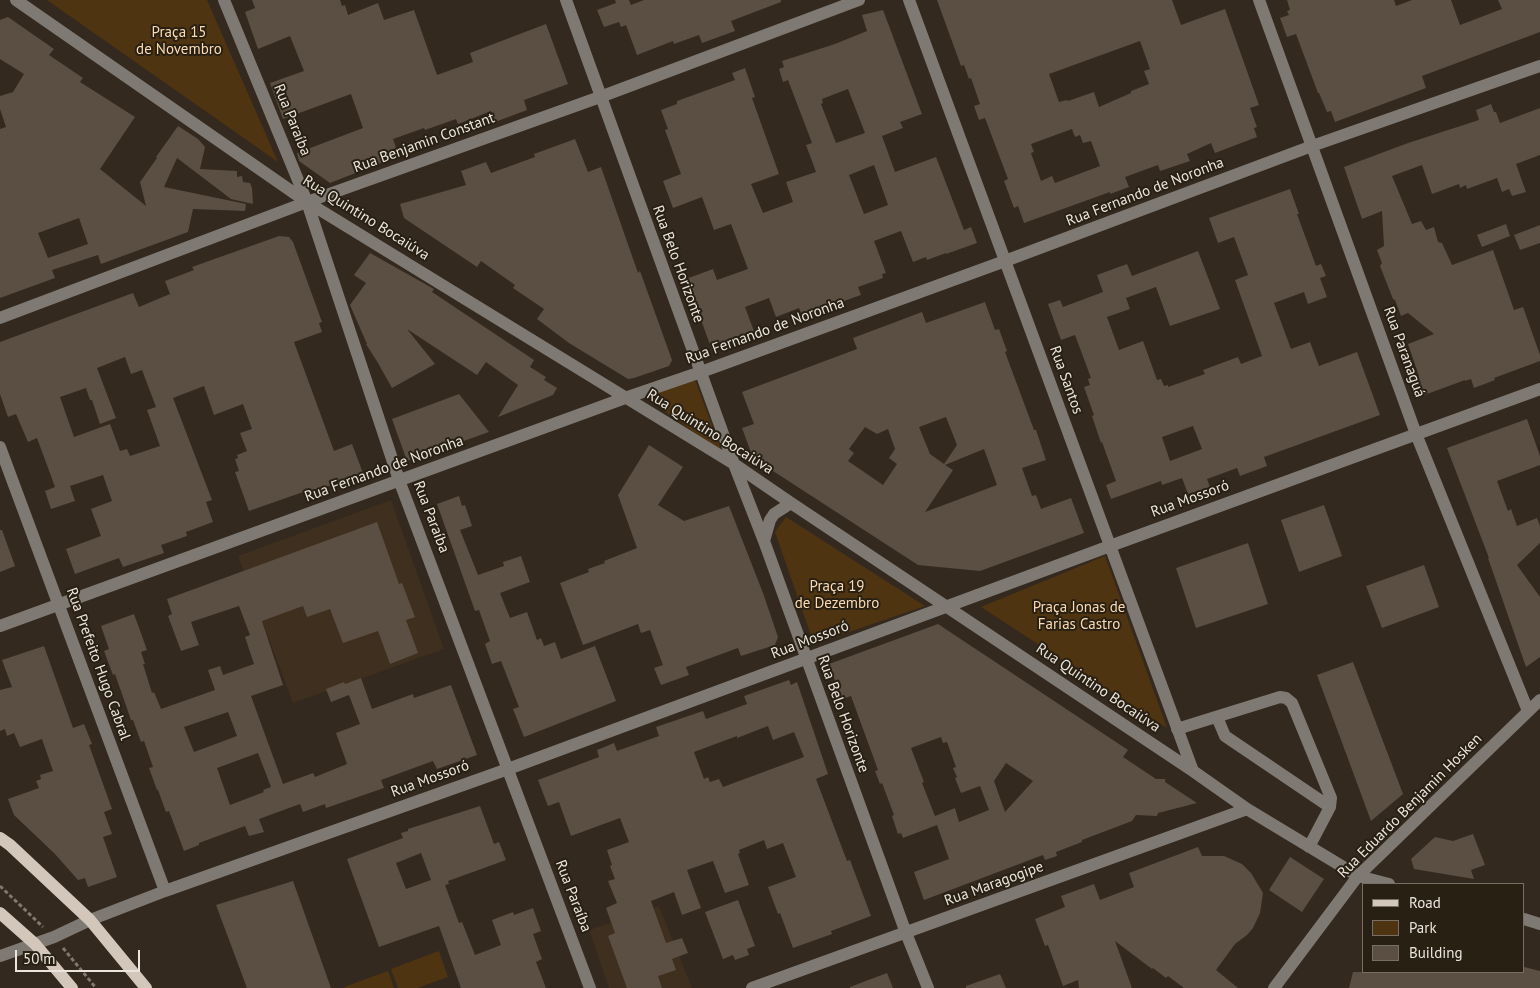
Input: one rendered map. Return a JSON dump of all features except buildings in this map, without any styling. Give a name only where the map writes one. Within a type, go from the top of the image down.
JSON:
[{"type":"main road","points":[[0,838],[10,845],[90,920],[146,988]]},
{"type":"main road","points":[[0,913],[35,944],[72,988]]},
{"type":"street","name":"Rua Quintino Bocaiúva","points":[[16,0],[307,202],[734,464],[1193,771],[1247,810],[1358,876],[1386,883]]},
{"type":"street","name":"Rua Paraíba","points":[[224,0],[307,202],[399,480],[590,988]]},
{"type":"street","name":"Rua Belo Horizonte","points":[[566,0],[734,464],[764,541],[906,933],[928,988]]},
{"type":"street","name":"Rua Benjamin Constant","points":[[0,318],[307,202],[600,97],[859,0]]},
{"type":"street","name":"Rua Santos","points":[[909,0],[1193,771]]},
{"type":"street","name":"Rua Paranaguá","points":[[1259,0],[1416,434],[1528,711]]},
{"type":"street","name":"Rua Fernando de Noronha","points":[[0,626],[625,398],[1005,262],[1312,146],[1540,66]]},
{"type":"street","name":"Rua Mossoró","points":[[0,956],[35,944],[165,891],[508,769],[1540,389]]},
{"type":"street","name":"Rua Prefeito Hugo Cabral","points":[[0,447],[165,891]]},
{"type":"street","points":[[764,541],[770,520],[774,514],[791,503]]},
{"type":"street","points":[[1177,729],[1280,697],[1286,698],[1292,703],[1331,798],[1330,807],[1309,847]]},
{"type":"street","name":"Rua Eduardo Benjamin Hosken","points":[[1274,988],[1358,876],[1540,700]]},
{"type":"street","points":[[1217,717],[1225,736],[1330,807]]},
{"type":"street","name":"Rua Maragogipe","points":[[752,988],[1247,810]]},
{"type":"street","points":[[1525,919],[1540,924]]},
{"type":"shaded area","points":[[391,500],[444,649],[293,703],[238,556]]},
{"type":"shaded area","points":[[659,906],[692,988],[609,988],[589,930]]},
{"type":"green space","name":"Praça 15 de Novembro","points":[[47,0],[207,0],[278,162]]},
{"type":"green space","points":[[695,380],[722,452],[642,395]]},
{"type":"green space","name":"Praça 19 de Dezembro","points":[[786,517],[925,606],[814,644],[775,532]]},
{"type":"green space","name":"Praça Jonas de Farias Castro","points":[[1105,556],[1167,728],[981,607]]},
{"type":"green space","points":[[439,951],[448,977],[417,988],[398,988],[391,969]]},
{"type":"green space","points":[[388,971],[394,988],[344,988],[344,987]]}]
